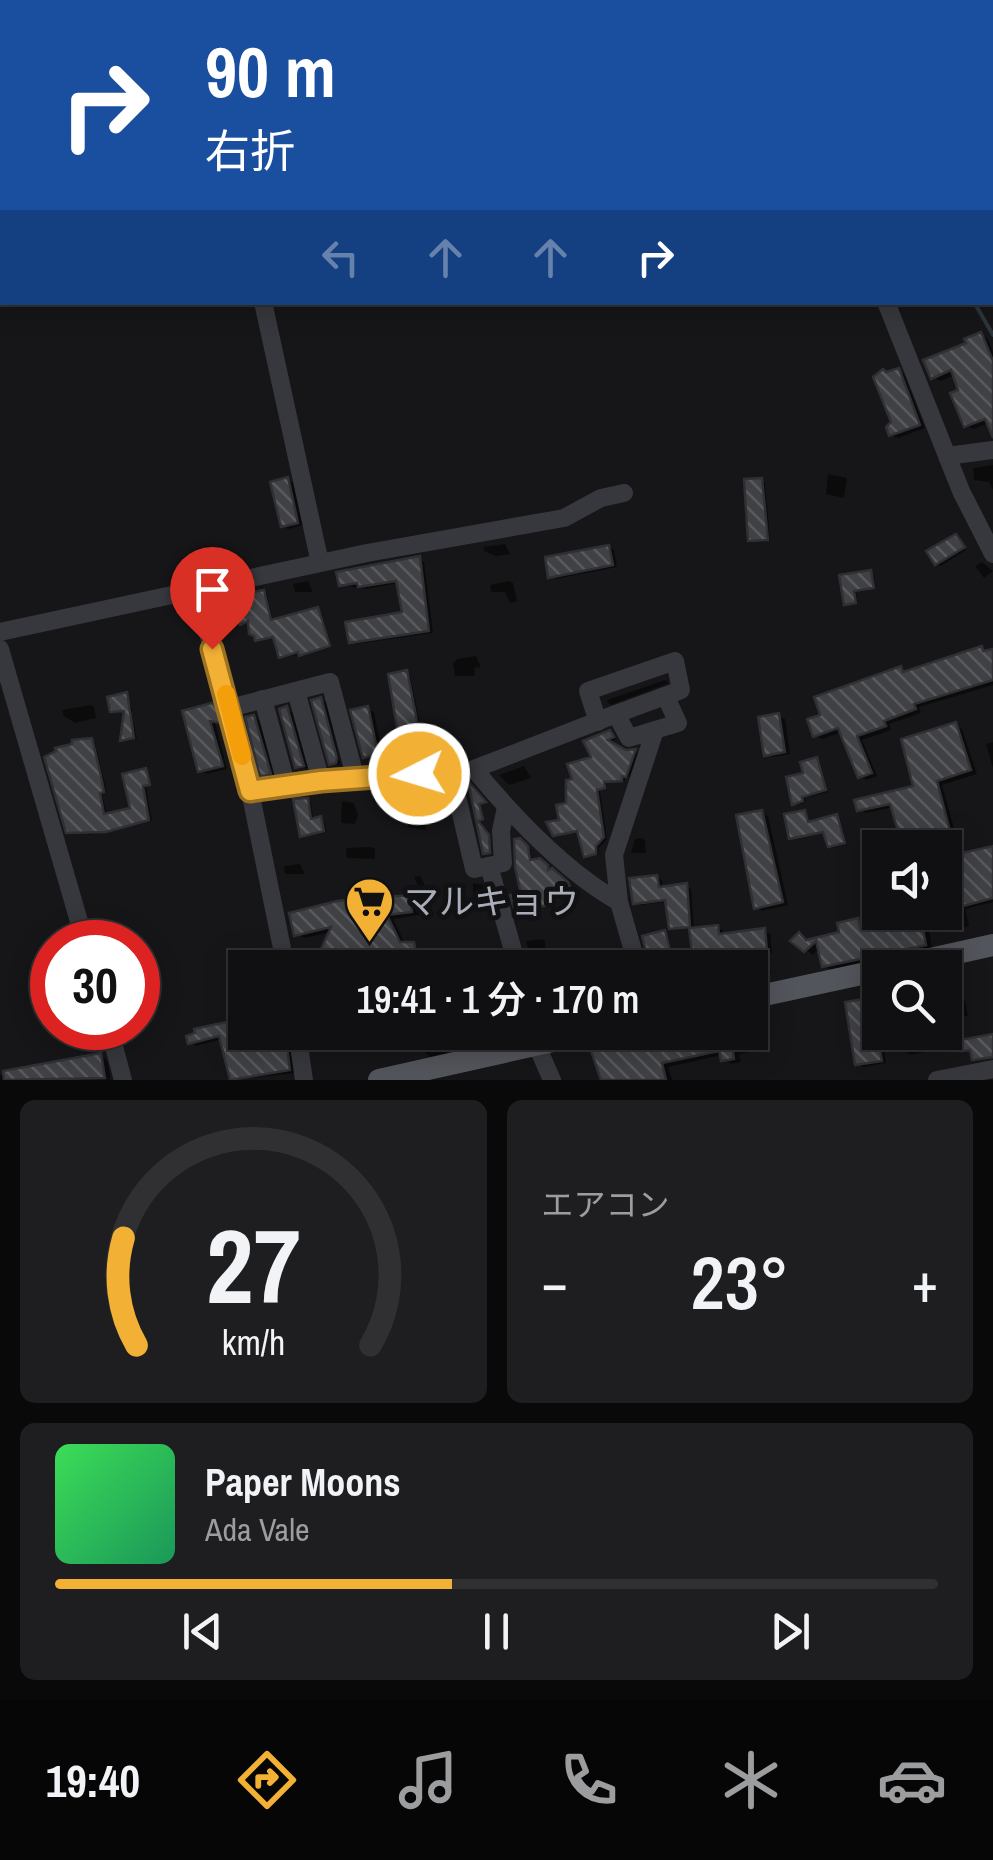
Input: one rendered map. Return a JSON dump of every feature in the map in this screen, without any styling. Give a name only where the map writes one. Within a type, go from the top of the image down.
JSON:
[{"type":"main road","points":[[962,952],[993,945]]},
{"type":"main road","points":[[768,994],[862,974]]},
{"type":"main road","points":[[379,1080],[492,1050]]},
{"type":"street","points":[[264,305],[320,563]]},
{"type":"street","points":[[887,305],[947,456],[993,554]]},
{"type":"street","points":[[947,456],[993,450]]},
{"type":"street","points":[[0,632],[320,563],[564,518],[601,498],[624,493]]},
{"type":"street","points":[[196,590],[250,791],[282,950]]},
{"type":"street","points":[[0,649],[78,920]]},
{"type":"street","points":[[250,791],[321,781],[474,769],[607,718],[666,697],[682,690],[674,662],[588,691],[607,718],[628,738],[678,723],[666,697]]},
{"type":"street","points":[[230,708],[330,682],[356,780]]},
{"type":"street","points":[[296,691],[321,781]]},
{"type":"street","points":[[263,700],[287,787]]},
{"type":"street","points":[[633,950],[619,902],[614,855],[655,730]]},
{"type":"street","points":[[474,769],[506,807],[598,890],[619,902]]},
{"type":"street","points":[[451,771],[474,869],[503,863],[500,831],[506,807]]},
{"type":"street","points":[[489,866],[513,950]]},
{"type":"street","points":[[115,1050],[123,1080]]},
{"type":"street","points":[[300,1050],[304,1080]]},
{"type":"street","points":[[538,1050],[552,1080]]},
{"type":"street","points":[[948,1078],[993,1069]]},
{"type":"building","points":[[981,332],[993,361],[993,438],[985,419],[964,427],[950,393],[958,390],[951,370],[931,379],[923,360],[966,343],[964,339]]},
{"type":"building","points":[[899,368],[920,425],[889,436],[886,427],[891,422],[873,377],[883,369],[886,372]]},
{"type":"building","points":[[288,477],[298,523],[281,527],[270,482]]},
{"type":"building","points":[[762,478],[768,540],[748,541],[744,479]]},
{"type":"building","points":[[956,534],[965,547],[935,565],[926,551]]},
{"type":"building","points":[[609,545],[613,565],[548,578],[545,557]]},
{"type":"building","points":[[420,556],[429,631],[349,643],[345,622],[402,612],[396,581],[339,586],[336,572]]},
{"type":"building","points":[[871,570],[874,588],[854,591],[856,603],[844,605],[839,575]]},
{"type":"building","points":[[264,590],[271,620],[318,607],[330,646],[279,658],[273,637],[255,641],[249,634],[248,621],[240,625],[231,609],[217,612],[217,598]]},
{"type":"building","points":[[982,646],[983,651],[993,649],[993,680],[914,704],[916,709],[884,721],[886,726],[857,736],[872,773],[858,778],[838,728],[813,737],[807,719],[820,715],[814,697],[901,666],[903,672]]},
{"type":"building","points":[[407,670],[421,742],[432,740],[437,760],[403,763],[388,674]]},
{"type":"building","points":[[127,692],[134,738],[120,741],[124,711],[110,712],[107,697]]},
{"type":"building","points":[[321,697],[337,758],[336,763],[329,765],[311,700]]},
{"type":"building","points":[[215,702],[221,723],[210,721],[223,766],[198,772],[182,711]]},
{"type":"building","points":[[287,706],[304,766],[295,768],[279,709]]},
{"type":"building","points":[[368,706],[378,754],[363,758],[350,710]]},
{"type":"building","points":[[779,713],[785,752],[764,756],[758,717]]},
{"type":"building","points":[[254,715],[271,774],[260,777],[245,717]]},
{"type":"building","points":[[956,722],[971,770],[937,781],[950,830],[898,830],[890,804],[857,811],[854,800],[913,786],[901,739]]},
{"type":"building","points":[[610,730],[614,737],[608,740],[626,750],[636,749],[626,777],[622,776],[622,781],[604,782],[605,788],[597,790],[604,837],[596,846],[596,854],[584,857],[577,831],[553,836],[546,822],[559,820],[556,805],[566,803],[566,780],[572,779],[567,764],[591,757],[583,741]]},
{"type":"building","points":[[92,738],[104,792],[100,793],[104,814],[130,808],[122,774],[146,768],[150,785],[143,786],[149,820],[106,832],[66,833],[44,757],[55,748],[72,744],[72,740]]},
{"type":"building","points":[[817,757],[826,790],[802,797],[803,801],[792,805],[786,777],[803,773],[800,762]]},
{"type":"building","points":[[468,781],[486,802],[479,804],[483,819],[478,821],[489,835],[490,853],[483,854]]},
{"type":"building","points":[[308,798],[311,819],[321,816],[324,831],[300,837],[293,799]]},
{"type":"building","points":[[762,810],[783,902],[754,909],[736,815]]},
{"type":"building","points":[[805,810],[808,822],[837,814],[845,843],[828,847],[823,832],[789,839],[784,814]]},
{"type":"building","points":[[520,838],[528,846],[530,860],[540,858],[548,870],[552,868],[568,882],[572,892],[553,901],[555,905],[514,909],[510,895],[521,894],[514,839]]},
{"type":"building","points":[[993,846],[993,898],[962,906],[962,853]]},
{"type":"building","points":[[657,875],[659,887],[687,883],[690,927],[669,929],[665,900],[633,904],[629,878]]},
{"type":"building","points":[[410,895],[412,912],[387,915],[400,942],[414,942],[416,950],[319,950],[331,927],[294,936],[289,913],[337,901]]},
{"type":"building","points":[[858,918],[860,928],[923,930],[926,945],[902,950],[862,950],[862,959],[822,967],[816,941],[804,952],[790,941],[799,932],[806,940],[839,932],[837,923]]},
{"type":"building","points":[[718,925],[719,934],[765,928],[767,950],[692,950],[689,928]]},
{"type":"building","points":[[665,930],[670,950],[646,950],[642,936]]},
{"type":"building","points":[[862,999],[862,1050],[880,1050],[882,1061],[855,1065],[845,1002]]},
{"type":"building","points":[[228,1022],[228,1050],[287,1050],[290,1070],[230,1080],[219,1036],[188,1044],[186,1036],[195,1033],[194,1029]]},
{"type":"building","points":[[993,1034],[993,1057],[972,1060],[970,1050],[962,1051],[962,1040]]},
{"type":"building","points":[[591,1050],[737,1050],[733,1051],[734,1059],[721,1061],[719,1051],[662,1063],[666,1080],[601,1080]]},
{"type":"building","points":[[101,1053],[105,1078],[4,1080],[3,1071]]},
{"type":"waterway","points":[[976,305],[993,335]]},
{"type":"slow traffic","points":[[226,694],[242,756]]},
{"type":"place","name":"マルキョウ","points":[[369,944]]},
{"type":"route","points":[[212,649],[250,791],[419,774]]}]
